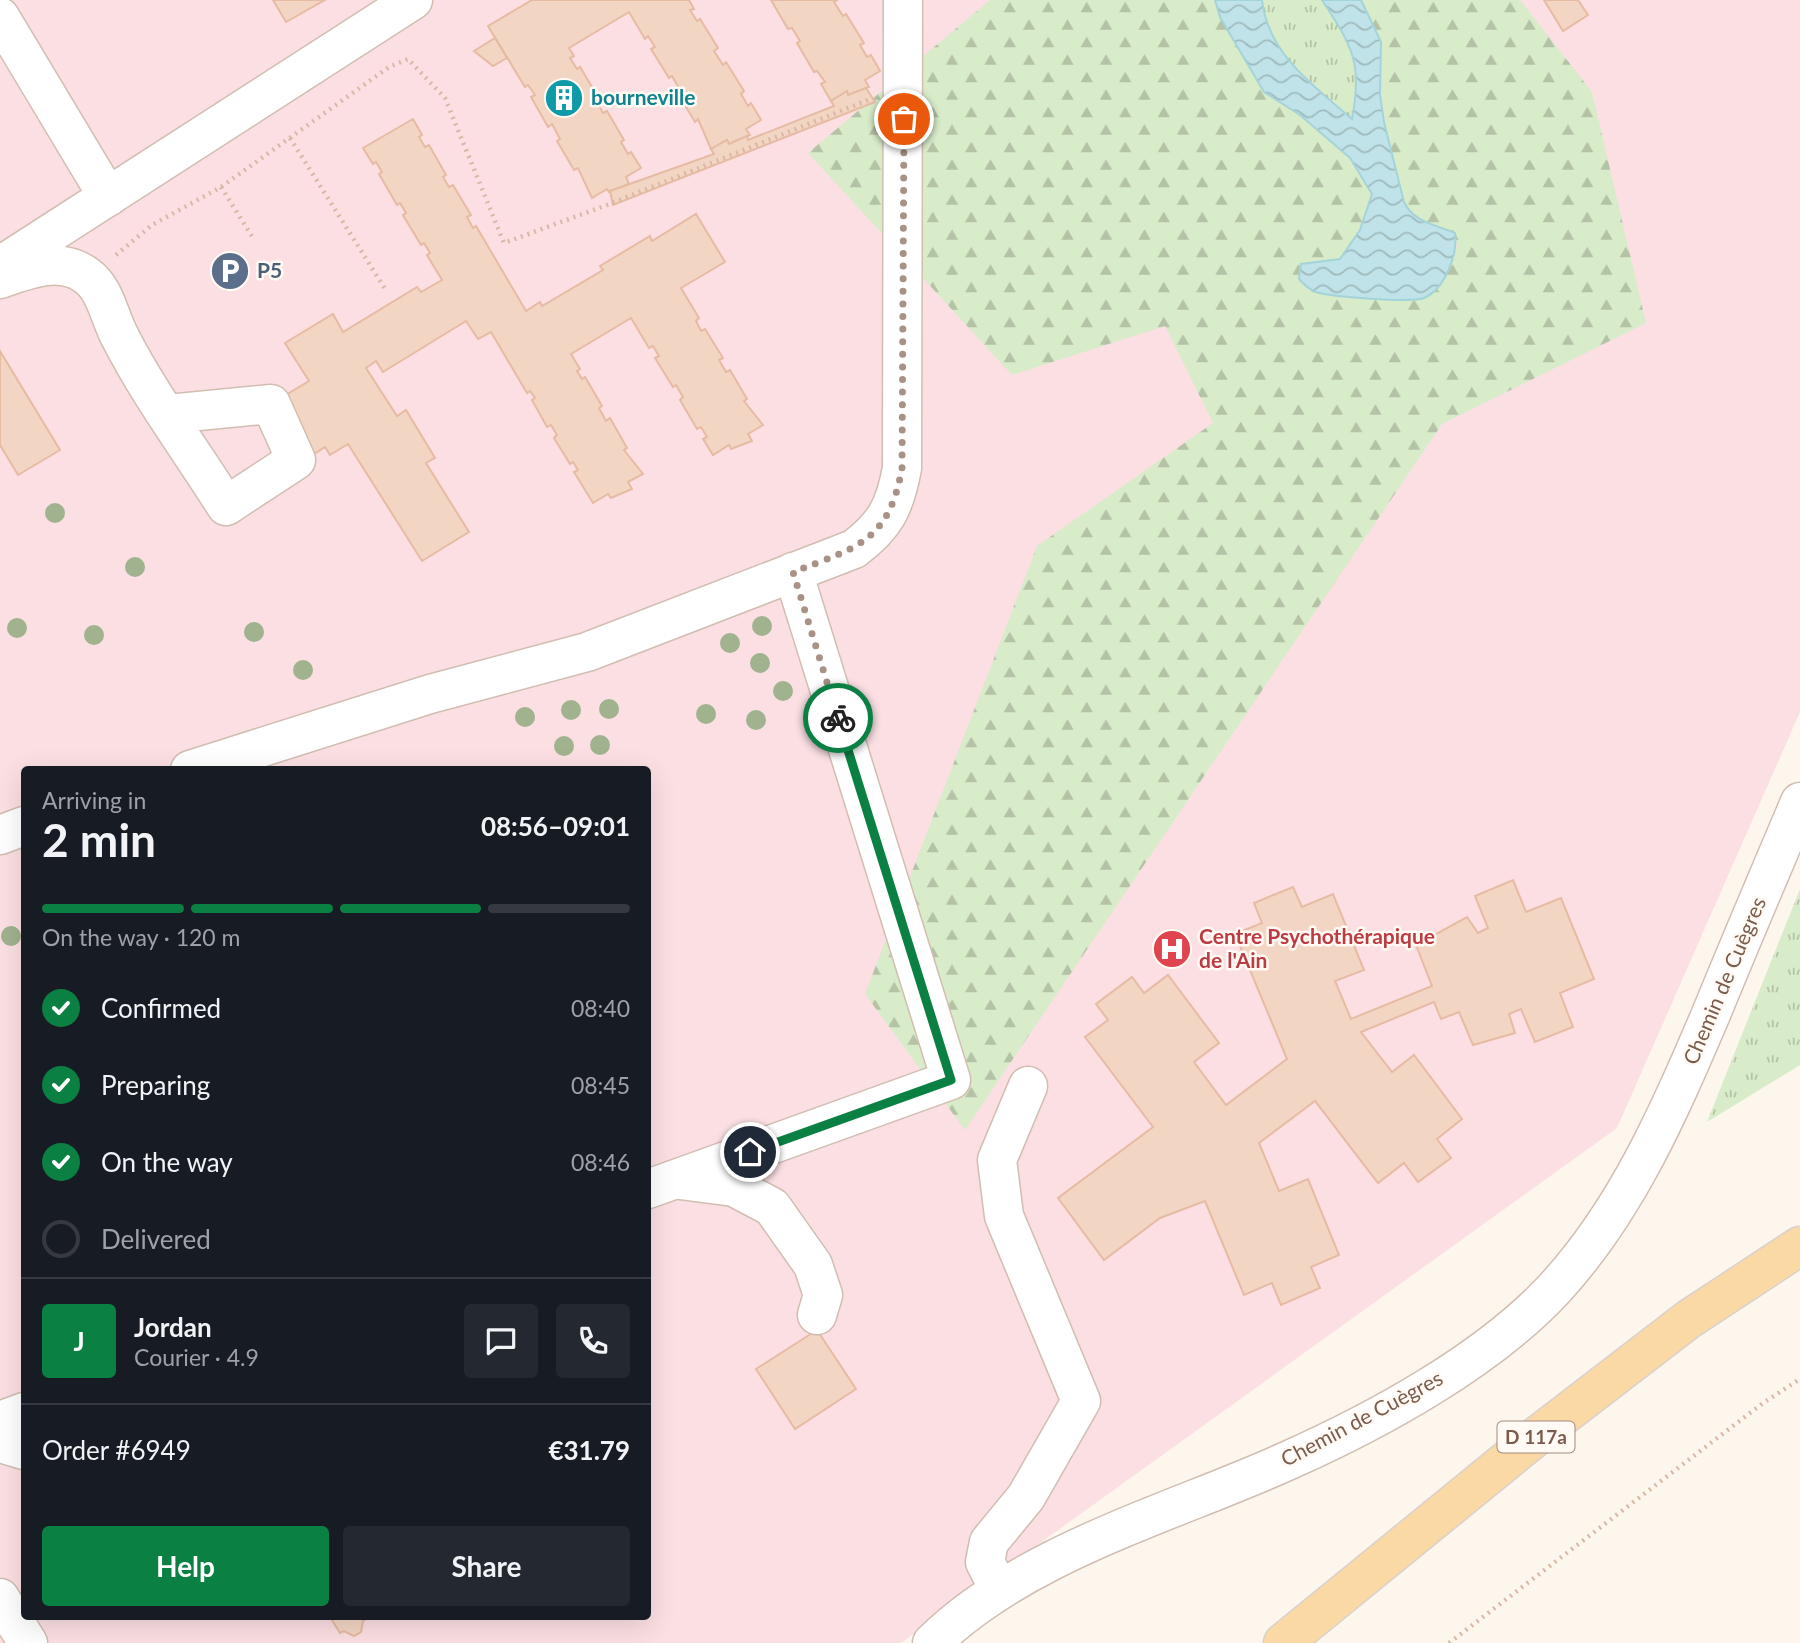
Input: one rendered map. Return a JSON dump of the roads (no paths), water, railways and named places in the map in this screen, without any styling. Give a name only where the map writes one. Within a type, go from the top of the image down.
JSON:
[{"type":"main road","name":"D 117a","points":[[1283,1643],[1533,1439],[1678,1327],[1800,1246]]},
{"type":"street","points":[[0,266],[413,0]]},
{"type":"street","points":[[203,766],[430,694],[587,652],[853,549],[876,533],[897,499],[902,468],[903,0]]},
{"type":"street","points":[[0,17],[108,197]]},
{"type":"street","points":[[0,279],[39,266],[69,266],[87,276],[99,289],[120,337],[168,414]]},
{"type":"street","points":[[661,1184],[951,1080],[793,572]]},
{"type":"street","name":"Chemin de Cuègres","points":[[932,1643],[954,1621],[999,1589],[1089,1546],[1286,1462],[1421,1392],[1472,1357],[1553,1291],[1606,1223],[1667,1116],[1800,802]]},
{"type":"street","points":[[0,835],[21,827]]},
{"type":"street","points":[[999,1589],[985,1562],[989,1542],[1026,1497],[1081,1401],[1004,1216],[997,1160],[1028,1086]]},
{"type":"street","points":[[661,1184],[734,1188],[772,1207],[813,1265],[823,1295],[817,1315]]},
{"type":"street","points":[[0,1421],[21,1413]]},
{"type":"street","points":[[0,1443],[21,1449]]},
{"type":"street","points":[[0,1598],[28,1643]]},
{"type":"water","points":[[1215,0],[1262,0],[1273,37],[1283,53],[1308,81],[1352,119],[1356,83],[1352,56],[1348,43],[1322,0],[1361,0],[1381,42],[1380,95],[1404,202],[1419,218],[1455,233],[1454,251],[1448,270],[1444,279],[1431,293],[1424,298],[1403,300],[1337,296],[1316,292],[1299,279],[1301,264],[1340,259],[1360,230],[1372,194],[1350,158],[1300,115],[1264,92],[1220,17]]},
{"type":"place","name":"bourneville","points":[[564,98]]},
{"type":"place","name":"P5","points":[[230,271]]},
{"type":"place","name":"Centre Psychothérapique de l'Ain","points":[[1172,949]]}]
